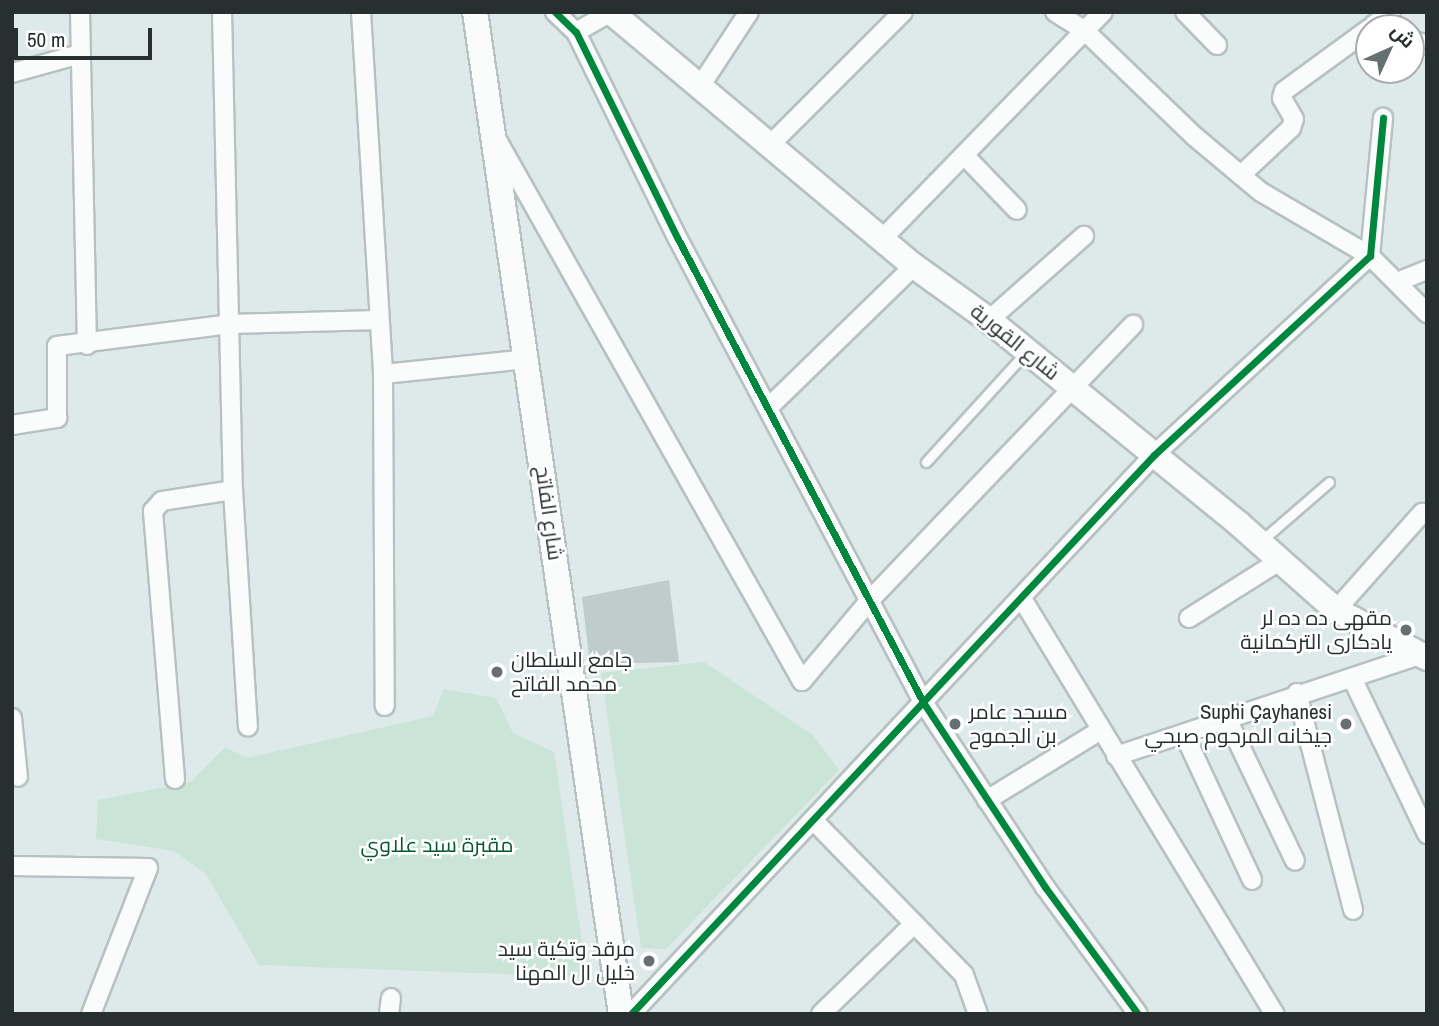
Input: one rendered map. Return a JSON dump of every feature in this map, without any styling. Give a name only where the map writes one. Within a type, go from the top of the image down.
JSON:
[{"type":"street","points":[[80,12],[87,345]]},
{"type":"street","points":[[222,12],[233,490],[248,727]]},
{"type":"street","points":[[361,12],[383,374],[384,706]]},
{"type":"street","name":"شارع الفاتح","points":[[475,12],[496,137],[621,1014]]},
{"type":"street","points":[[555,12],[576,32],[678,239],[770,406],[923,702],[987,800],[1138,1014]]},
{"type":"street","points":[[576,32],[611,12]]},
{"type":"street","name":"شارع القورية","points":[[611,12],[772,143],[884,237],[914,266],[989,320],[1260,542],[1336,610],[1423,657]]},
{"type":"street","points":[[701,85],[749,12]]},
{"type":"street","points":[[772,143],[903,12]]},
{"type":"street","points":[[1055,12],[1086,32],[1241,176],[1261,192],[1370,256],[1427,313]]},
{"type":"street","points":[[884,237],[1103,12]]},
{"type":"street","points":[[1185,12],[1217,45]]},
{"type":"street","points":[[1241,176],[1291,128],[1294,119],[1282,98],[1283,91],[1355,41]]},
{"type":"street","points":[[12,73],[80,54]]},
{"type":"street","points":[[632,1014],[1154,456],[1370,256],[1383,118]]},
{"type":"street","points":[[496,137],[802,681],[870,600],[1074,390],[1133,325]]},
{"type":"street","points":[[964,155],[1017,210]]},
{"type":"street","points":[[989,320],[1084,236]]},
{"type":"street","points":[[770,406],[914,266]]},
{"type":"street","points":[[1397,282],[1427,270]]},
{"type":"street","points":[[12,425],[57,418],[57,346],[87,345],[230,324],[379,320]]},
{"type":"street","points":[[383,374],[527,359]]},
{"type":"street","points":[[175,779],[153,511],[162,501],[233,490]]},
{"type":"street","points":[[1336,610],[1422,513]]},
{"type":"street","points":[[1189,618],[1279,561]]},
{"type":"street","points":[[1021,597],[1275,1014]]},
{"type":"street","points":[[1116,756],[1297,693],[1423,657]]},
{"type":"street","points":[[1352,678],[1427,834]]},
{"type":"street","points":[[1297,693],[1353,910]]},
{"type":"street","points":[[12,718],[18,777]]},
{"type":"street","points":[[1227,719],[1295,861]]},
{"type":"street","points":[[987,800],[1101,730]]},
{"type":"street","points":[[1184,734],[1252,880]]},
{"type":"street","points":[[813,820],[964,975],[978,1014]]},
{"type":"street","points":[[12,866],[148,868],[91,1014]]},
{"type":"street","points":[[821,1014],[914,924]]},
{"type":"lane","points":[[926,461],[1027,351]]},
{"type":"lane","points":[[1260,542],[1329,482]]},
{"type":"green space","points":[[704,662],[813,735],[839,770],[666,949],[641,948],[601,673]]},
{"type":"green space","name":"مقبرة سيد علاوي","points":[[444,689],[496,698],[513,733],[554,752],[587,977],[259,965],[206,874],[174,851],[96,839],[98,800],[191,782],[225,747],[247,758],[433,716]]},
{"type":"building","points":[[669,580],[679,662],[590,664],[582,597]]},
{"type":"cycle path","points":[[555,12],[576,32],[678,239],[923,702],[1045,887],[1138,1014]]},
{"type":"cycle path","points":[[631,1014],[1154,455],[1370,256],[1383,118]]},
{"type":"place","name":"مقهى ده ده لر يادكارى التركمانية","points":[[1406,630]]},
{"type":"place","name":"جامع السلطان محمد الفاتح","points":[[497,672]]},
{"type":"place","name":"مسجد عامر بن الجموح","points":[[955,724]]},
{"type":"place","name":"Suphi Çayhanesi جيخانه المرحوم صبحي","points":[[1346,724]]},
{"type":"place","name":"مرقد وتكية سيد خليل ال المهنا","points":[[649,961]]}]
